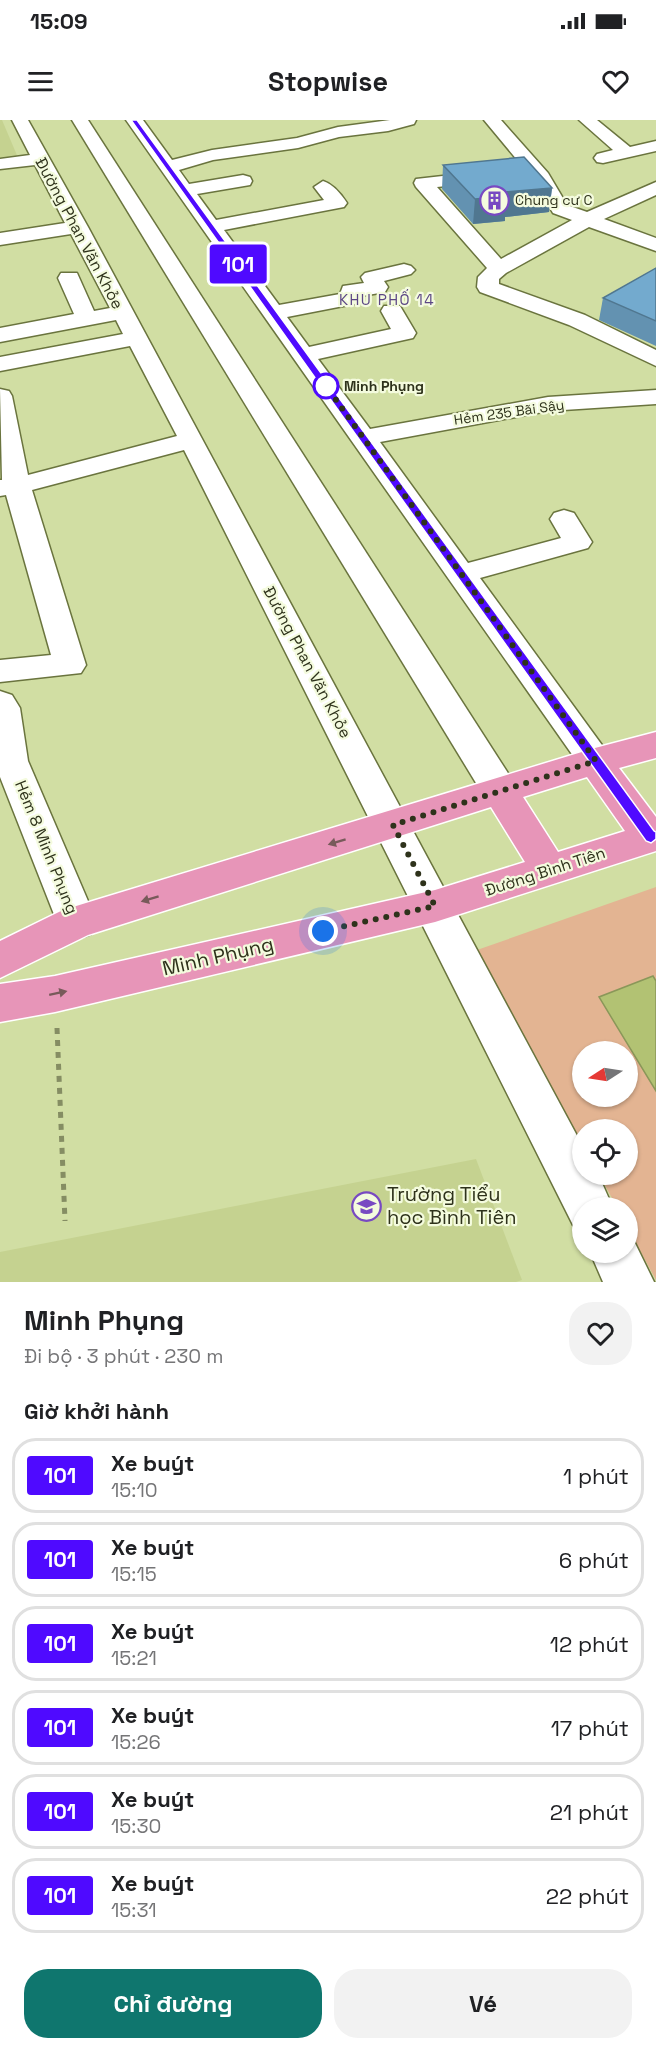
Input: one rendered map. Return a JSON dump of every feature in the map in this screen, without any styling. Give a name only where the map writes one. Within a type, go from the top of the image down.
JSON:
[{"type":"main road","points":[[0,960],[77,922],[596,761],[656,745]]},
{"type":"main road","points":[[596,761],[654,839]]},
{"type":"main road","points":[[500,791],[549,869]]},
{"type":"main road","name":"Đường Bình Tiên","points":[[435,906],[549,869],[654,839]]},
{"type":"main road","name":"Minh Phụng","points":[[0,1003],[55,994],[435,906]]},
{"type":"street","name":"Đường Phan Văn Khỏe","points":[[20,120],[192,440],[584,1197]]},
{"type":"street","points":[[80,120],[500,791]]},
{"type":"street","points":[[134,120],[596,761]]},
{"type":"street","points":[[168,167],[334,126],[388,126],[408,120]]},
{"type":"street","points":[[492,120],[537,172],[560,209],[656,245]]},
{"type":"street","points":[[587,120],[627,153]]},
{"type":"street","points":[[334,126],[351,147]]},
{"type":"street","points":[[603,158],[656,146]]},
{"type":"street","points":[[0,164],[41,159]]},
{"type":"street","points":[[500,269],[423,183],[537,172]]},
{"type":"street","points":[[185,190],[243,181]]},
{"type":"street","points":[[211,226],[272,218],[337,202],[323,187]]},
{"type":"street","points":[[656,188],[588,219],[500,269],[489,277],[488,287],[577,320],[656,359]]},
{"type":"street","points":[[257,197],[272,218]]},
{"type":"street","points":[[0,240],[78,227]]},
{"type":"street","points":[[273,312],[351,298],[351,291],[377,287],[372,277],[404,270]]},
{"type":"street","points":[[69,278],[87,319]]},
{"type":"street","points":[[577,320],[596,309]]},
{"type":"street","points":[[303,355],[405,333],[392,310]]},
{"type":"street","points":[[0,335],[123,312]]},
{"type":"street","points":[[0,364],[137,338]]},
{"type":"street","points":[[0,396],[9,487],[70,665],[0,670]]},
{"type":"street","name":"Hẻm 235 Bãi Sậy","points":[[363,438],[449,420],[548,404],[656,398]]},
{"type":"street","points":[[9,487],[192,440]]},
{"type":"street","points":[[461,574],[578,542],[564,519]]},
{"type":"street","name":"Hẻm 8 Minh Phụng","points":[[1,707],[5,762],[77,922]]},
{"type":"street","points":[[620,1263],[629,1282]]},
{"type":"path","points":[[55,994],[65,1221]]},
{"type":"shaded area","points":[[0,120],[2,120],[19,160],[0,162]]},
{"type":"shaded area","points":[[656,887],[656,1280],[638,1247],[638,1197],[611,1197],[605,1185],[638,1185],[638,1119],[572,1119],[572,1125],[477,950]]},
{"type":"shaded area","points":[[653,976],[656,981],[656,1091],[638,1061],[638,1041],[626,1041],[599,997]]},
{"type":"shaded area","name":"Trường Tiểu học Bình Tiên","points":[[476,1159],[522,1280],[516,1282],[0,1282],[0,1252]]},
{"type":"building","points":[[524,157],[552,188],[504,192],[507,196],[475,199],[443,165]]},
{"type":"building","points":[[656,268],[656,321],[603,298]]},
{"type":"bus line","name":"101","points":[[134,120],[651,838],[656,836]]},
{"type":"place","name":"Chung cư C","points":[[494,200]]},
{"type":"place","name":"Minh Phụng","points":[[326,386]]},
{"type":"place","name":"Trường Tiểu học Bình Tiên","points":[[366,1206]]},
{"type":"district","name":"KHU PHỐ 14","points":[[387,300]]},
{"type":"route","points":[[323,931],[435,906],[393,825],[596,761],[326,386]]}]
